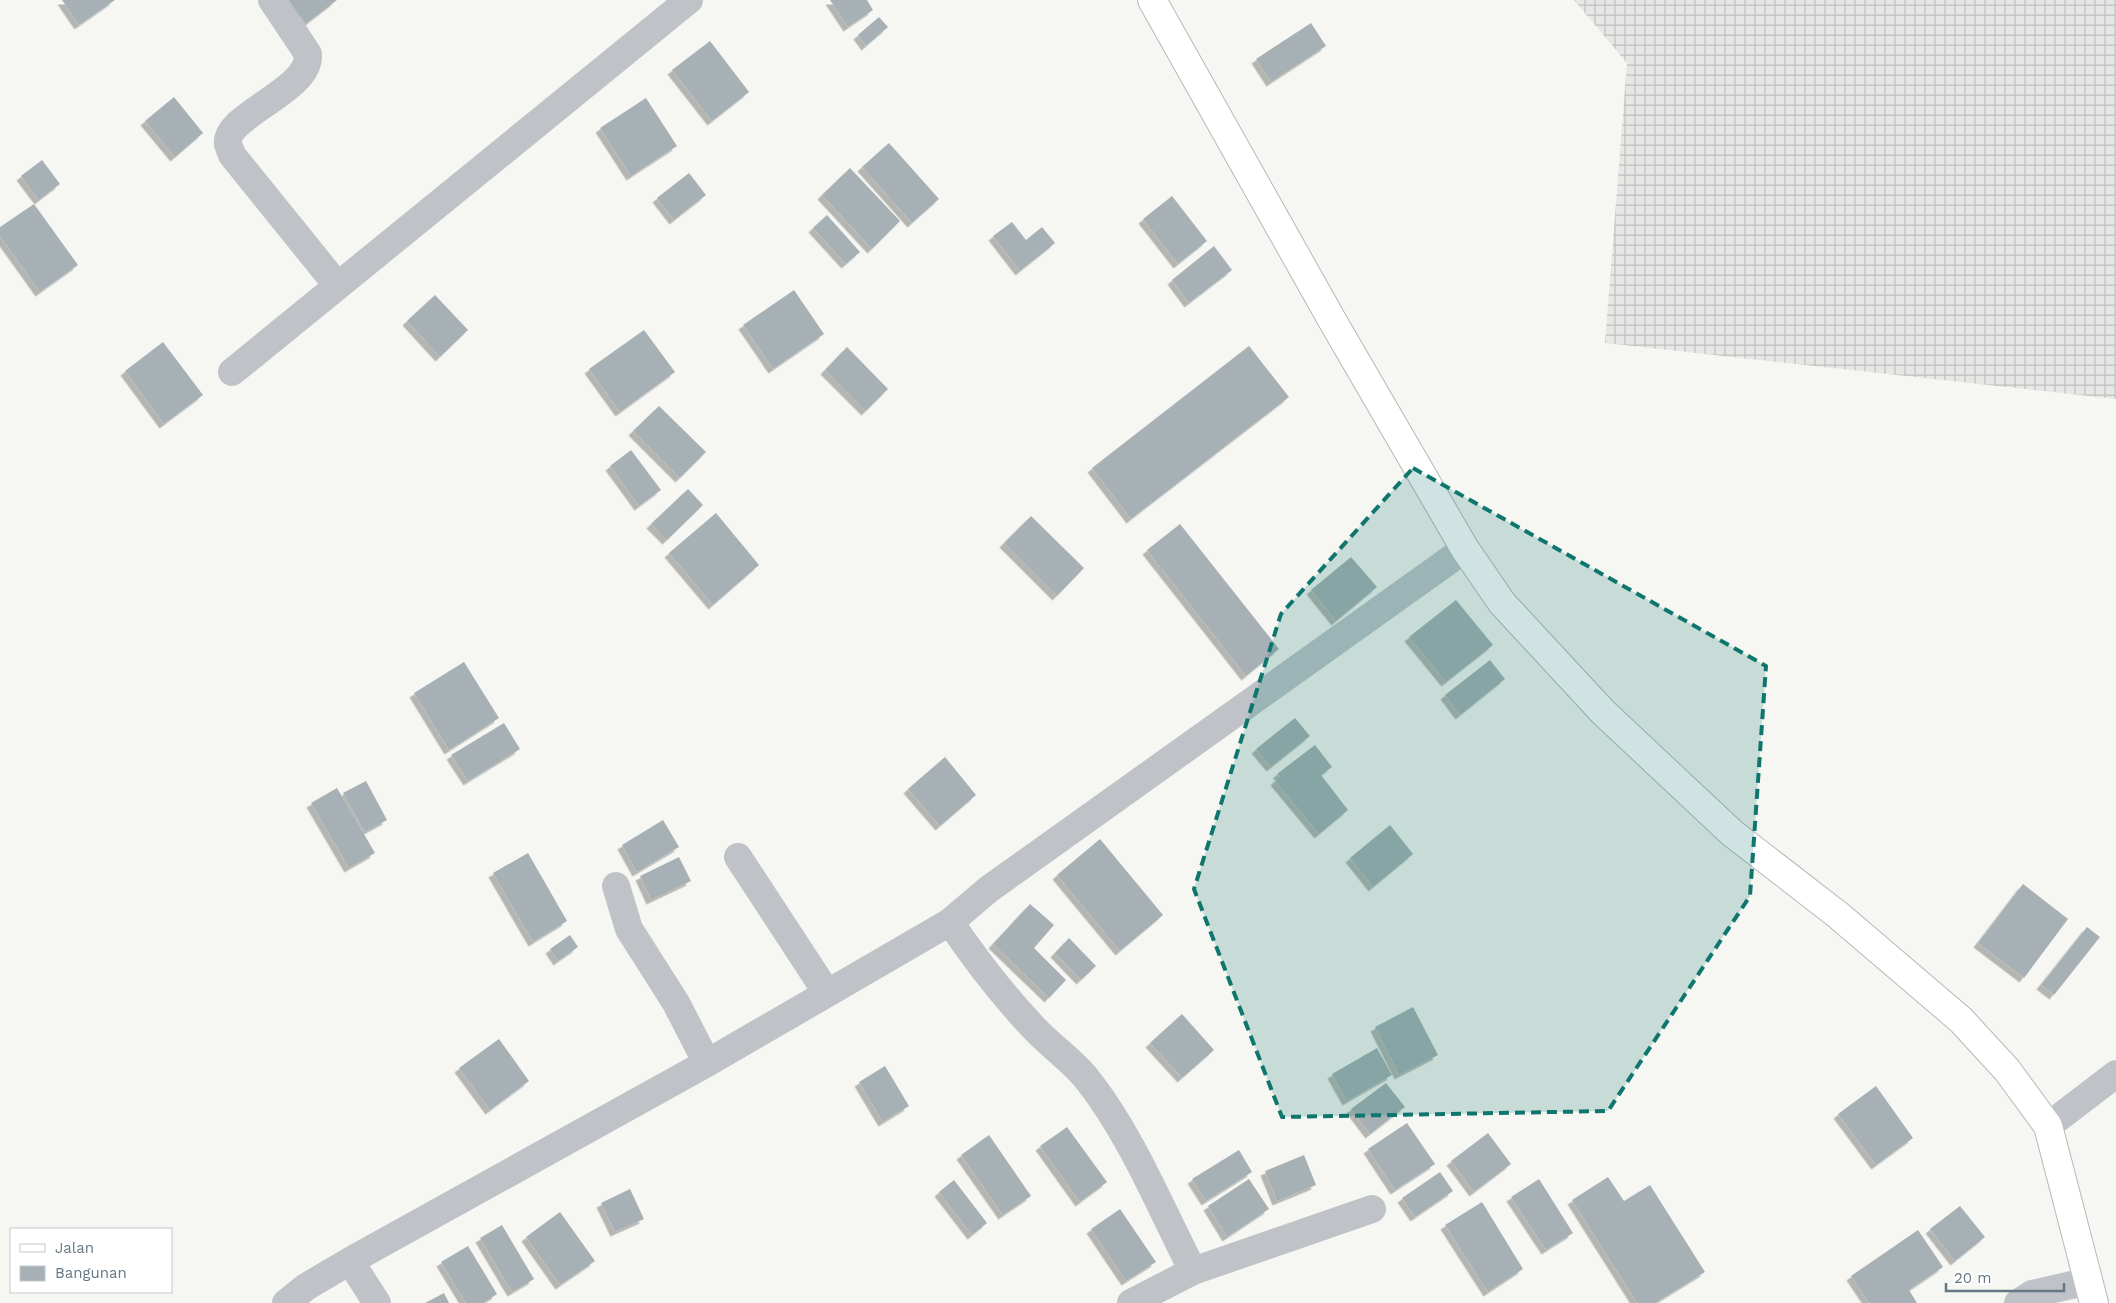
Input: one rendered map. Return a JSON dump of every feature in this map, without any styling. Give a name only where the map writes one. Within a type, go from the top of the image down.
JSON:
[{"type":"street","points":[[272,0],[308,54],[309,63],[298,79],[244,119],[230,136],[228,143],[232,155],[337,286]]},
{"type":"street","points":[[232,372],[689,0]]},
{"type":"street","points":[[1152,0],[1332,320],[1465,549],[1502,604],[1603,712],[1732,833],[1838,915],[1962,1020],[2007,1070],[2048,1126],[2092,1292],[2032,1294],[2018,1303]]},
{"type":"street","points":[[286,1303],[306,1287],[350,1261],[707,1063],[950,922],[989,890],[1465,549]]},
{"type":"street","points":[[738,857],[827,993]]},
{"type":"street","points":[[616,886],[629,928],[676,1003],[707,1063]]},
{"type":"street","points":[[950,922],[978,963],[1032,1027],[1078,1068],[1088,1081],[1121,1129],[1193,1271]]},
{"type":"street","points":[[2048,1126],[2116,1074]]},
{"type":"street","points":[[1131,1303],[1193,1271],[1372,1209]]},
{"type":"street","points":[[350,1261],[377,1303]]},
{"type":"highlighted area","points":[[1413,468],[1766,666],[1750,896],[1608,1111],[1282,1117],[1194,889],[1281,614]]},
{"type":"shaded area","points":[[1574,0],[2116,0],[2116,399],[1605,343],[1627,63]]},
{"type":"building","points":[[62,0],[115,0],[79,25]]},
{"type":"building","points":[[287,0],[337,0],[306,24]]},
{"type":"building","points":[[830,0],[867,0],[873,10],[848,27]]},
{"type":"building","points":[[879,17],[888,27],[866,46],[858,35]]},
{"type":"building","points":[[1311,23],[1326,46],[1271,82],[1256,59]]},
{"type":"building","points":[[710,41],[749,92],[712,121],[672,70]]},
{"type":"building","points":[[174,97],[203,133],[175,157],[145,121]]},
{"type":"building","points":[[646,98],[677,146],[631,176],[600,128]]},
{"type":"building","points":[[889,143],[939,199],[912,223],[862,167]]},
{"type":"building","points":[[42,160],[60,184],[39,200],[21,176]]},
{"type":"building","points":[[850,168],[900,221],[872,249],[822,195]]},
{"type":"building","points":[[689,173],[706,195],[674,220],[657,198]]},
{"type":"building","points":[[1172,196],[1207,241],[1178,264],[1143,219]]},
{"type":"building","points":[[34,204],[78,265],[40,292],[0,236],[0,227]]},
{"type":"building","points":[[827,215],[860,252],[846,264],[813,228]]},
{"type":"building","points":[[1012,222],[1026,240],[1042,227],[1055,243],[1020,271],[993,236]]},
{"type":"building","points":[[1214,246],[1232,270],[1189,303],[1172,280]]},
{"type":"building","points":[[794,290],[824,334],[773,369],[743,325]]},
{"type":"building","points":[[435,295],[468,330],[440,357],[407,321]]},
{"type":"building","points":[[644,330],[675,372],[620,412],[589,369]]},
{"type":"building","points":[[163,342],[203,395],[164,424],[125,371]]},
{"type":"building","points":[[1249,346],[1289,397],[1131,519],[1092,468]]},
{"type":"building","points":[[847,347],[888,389],[866,411],[825,370]]},
{"type":"building","points":[[659,406],[706,452],[680,478],[633,431]]},
{"type":"building","points":[[631,450],[661,490],[639,506],[610,466]]},
{"type":"building","points":[[688,489],[703,505],[667,540],[651,524]]},
{"type":"building","points":[[716,513],[759,565],[713,605],[669,553]]},
{"type":"building","points":[[1031,516],[1084,568],[1057,596],[1004,543]]},
{"type":"building","points":[[1180,524],[1279,649],[1246,676],[1147,550]]},
{"type":"building","points":[[1351,557],[1377,587],[1336,621],[1311,590]]},
{"type":"building","points":[[1456,600],[1493,645],[1446,682],[1409,637]]},
{"type":"building","points":[[1490,660],[1505,679],[1460,715],[1445,695]]},
{"type":"building","points":[[464,662],[499,718],[449,750],[414,693]]},
{"type":"building","points":[[1295,718],[1310,736],[1271,767],[1256,749]]},
{"type":"building","points":[[504,723],[520,749],[468,781],[451,755]]},
{"type":"building","points":[[1315,745],[1332,767],[1321,775],[1348,810],[1319,834],[1275,781],[1280,776],[1277,774]]},
{"type":"building","points":[[945,757],[976,795],[940,826],[908,789]]},
{"type":"building","points":[[366,781],[387,820],[365,832],[343,793]]},
{"type":"building","points":[[337,788],[375,853],[349,868],[311,803]]},
{"type":"building","points":[[663,820],[679,847],[637,872],[622,845]]},
{"type":"building","points":[[1390,825],[1413,854],[1373,887],[1350,858]]},
{"type":"building","points":[[1100,839],[1163,915],[1120,951],[1057,875]]},
{"type":"building","points":[[528,853],[567,921],[533,942],[493,873]]},
{"type":"building","points":[[679,857],[691,881],[651,900],[640,876]]},
{"type":"building","points":[[2023,884],[2068,919],[2024,978],[1978,943]]},
{"type":"building","points":[[1030,904],[1054,925],[1034,948],[1066,980],[1049,998],[993,944]]},
{"type":"building","points":[[2087,927],[2100,937],[2054,995],[2041,985]]},
{"type":"building","points":[[570,935],[578,947],[558,961],[550,949]]},
{"type":"building","points":[[1069,938],[1096,966],[1081,980],[1055,953]]},
{"type":"building","points":[[1413,1007],[1438,1055],[1399,1075],[1375,1027]]},
{"type":"building","points":[[1182,1014],[1214,1050],[1182,1078],[1150,1043]]},
{"type":"building","points":[[499,1039],[529,1081],[490,1110],[459,1068]]},
{"type":"building","points":[[1377,1048],[1392,1075],[1347,1101],[1332,1074]]},
{"type":"building","points":[[885,1066],[909,1106],[883,1122],[859,1082]]},
{"type":"building","points":[[1386,1083],[1405,1107],[1370,1134],[1351,1109]]},
{"type":"building","points":[[1876,1086],[1913,1138],[1876,1165],[1838,1114]]},
{"type":"building","points":[[1407,1123],[1435,1164],[1395,1190],[1368,1149]]},
{"type":"building","points":[[1067,1127],[1107,1182],[1080,1202],[1040,1146]]},
{"type":"building","points":[[1488,1133],[1511,1164],[1474,1192],[1451,1161]]},
{"type":"building","points":[[989,1135],[1031,1196],[1003,1215],[961,1155]]},
{"type":"building","points":[[1239,1150],[1252,1172],[1206,1201],[1192,1179]]},
{"type":"building","points":[[1304,1155],[1316,1185],[1277,1201],[1265,1171]]},
{"type":"building","points":[[1440,1172],[1453,1191],[1415,1217],[1402,1198]]},
{"type":"building","points":[[1608,1177],[1624,1201],[1650,1185],[1705,1272],[1655,1303],[1637,1303],[1572,1200]]},
{"type":"building","points":[[1249,1179],[1269,1209],[1227,1237],[1208,1206]]},
{"type":"building","points":[[1539,1179],[1573,1233],[1546,1250],[1511,1197]]},
{"type":"building","points":[[954,1180],[987,1223],[972,1235],[939,1192]]},
{"type":"building","points":[[630,1189],[644,1219],[615,1232],[601,1203]]},
{"type":"building","points":[[1482,1202],[1523,1269],[1488,1292],[1445,1225]]},
{"type":"building","points":[[1960,1206],[1985,1237],[1955,1261],[1930,1229]]},
{"type":"building","points":[[1120,1209],[1156,1262],[1126,1281],[1091,1229]]},
{"type":"building","points":[[560,1212],[595,1261],[560,1285],[526,1237]]},
{"type":"building","points":[[502,1225],[534,1279],[512,1292],[480,1238]]},
{"type":"building","points":[[1918,1230],[1943,1267],[1909,1290],[1917,1303],[1869,1303],[1851,1276]]},
{"type":"building","points":[[468,1246],[497,1294],[483,1303],[466,1303],[441,1262]]},
{"type":"building","points":[[444,1293],[449,1303],[425,1303]]}]
